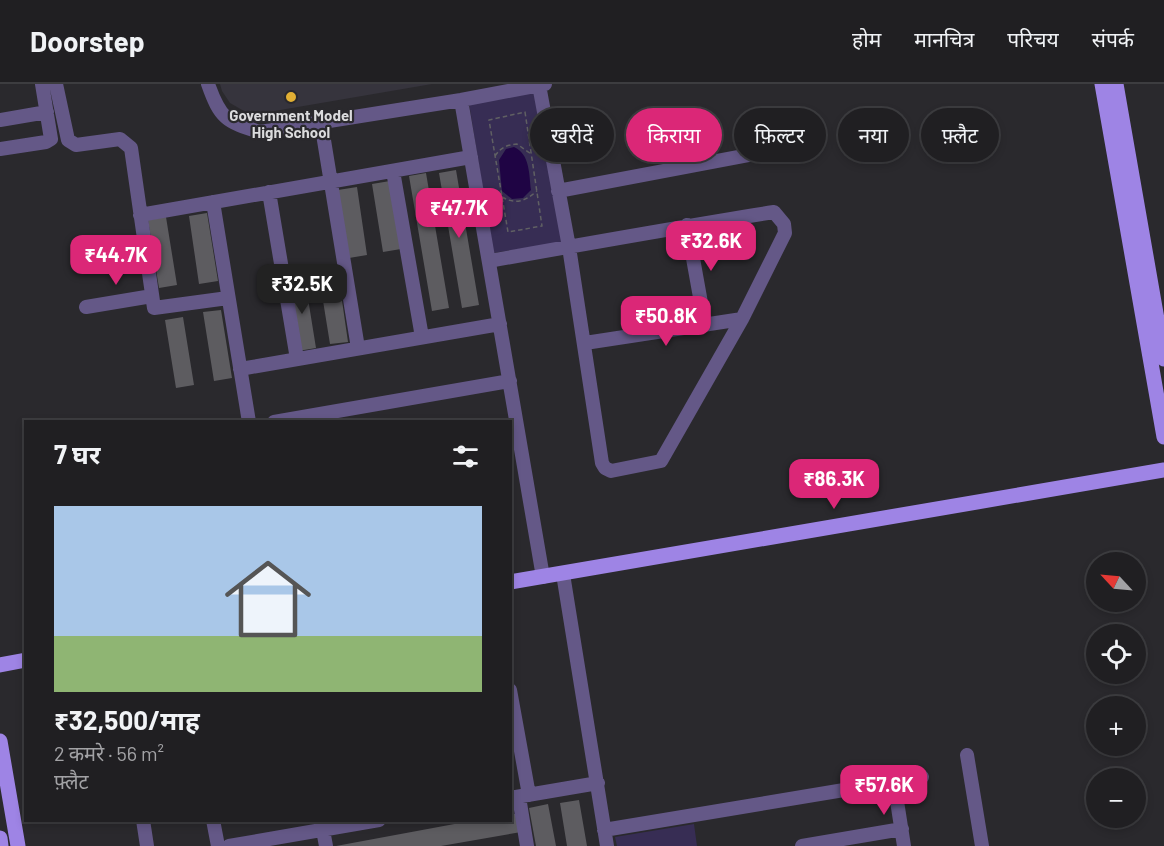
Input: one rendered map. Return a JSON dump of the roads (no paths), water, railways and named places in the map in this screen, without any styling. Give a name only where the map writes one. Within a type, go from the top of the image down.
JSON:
[{"type":"main road","points":[[1102,84],[1164,437]]},
{"type":"main road","points":[[1116,84],[1164,359]]},
{"type":"main road","points":[[512,582],[1164,470]]},
{"type":"main road","points":[[0,665],[24,660]]},
{"type":"main road","points":[[0,741],[18,846]]},
{"type":"main road","points":[[0,838],[1,846]]},
{"type":"street","points":[[0,149],[46,142],[51,139],[42,84]]},
{"type":"street","points":[[56,84],[68,140],[72,144],[75,146],[120,139],[131,148],[153,306],[158,309],[228,298]]},
{"type":"street","points":[[208,84],[220,113],[236,124],[260,132],[542,85],[558,191],[568,247],[585,343],[602,463],[611,471],[661,461],[742,319],[785,233],[784,224],[774,212],[687,225],[568,247],[489,261]]},
{"type":"street","points":[[461,100],[510,381],[516,451],[543,577]]},
{"type":"street","points":[[0,120],[47,112]]},
{"type":"street","points":[[321,122],[358,348]]},
{"type":"street","points":[[140,215],[471,157]]},
{"type":"street","points":[[558,191],[734,158]]},
{"type":"street","points":[[393,171],[422,337]]},
{"type":"street","points":[[269,192],[297,359]]},
{"type":"street","points":[[213,202],[249,420]]},
{"type":"street","points":[[687,225],[705,325]]},
{"type":"street","points":[[86,307],[152,296]]},
{"type":"street","points":[[585,343],[742,319]]},
{"type":"street","points":[[240,369],[500,324]]},
{"type":"street","points":[[286,420],[510,381]]},
{"type":"street","points":[[564,574],[606,846]]},
{"type":"street","points":[[512,710],[519,797],[527,846]]},
{"type":"street","points":[[967,755],[982,846]]},
{"type":"street","points":[[604,830],[922,777]]},
{"type":"street","points":[[894,782],[904,846]]},
{"type":"street","points":[[519,797],[598,783]]},
{"type":"street","points":[[143,822],[147,846]]},
{"type":"street","points":[[213,822],[218,846]]},
{"type":"street","points":[[229,846],[257,844],[368,822]]},
{"type":"street","points":[[802,846],[826,844],[902,829]]},
{"type":"street","points":[[323,830],[326,846]]},
{"type":"place","name":"Government Model High School","points":[[291,97]]}]
